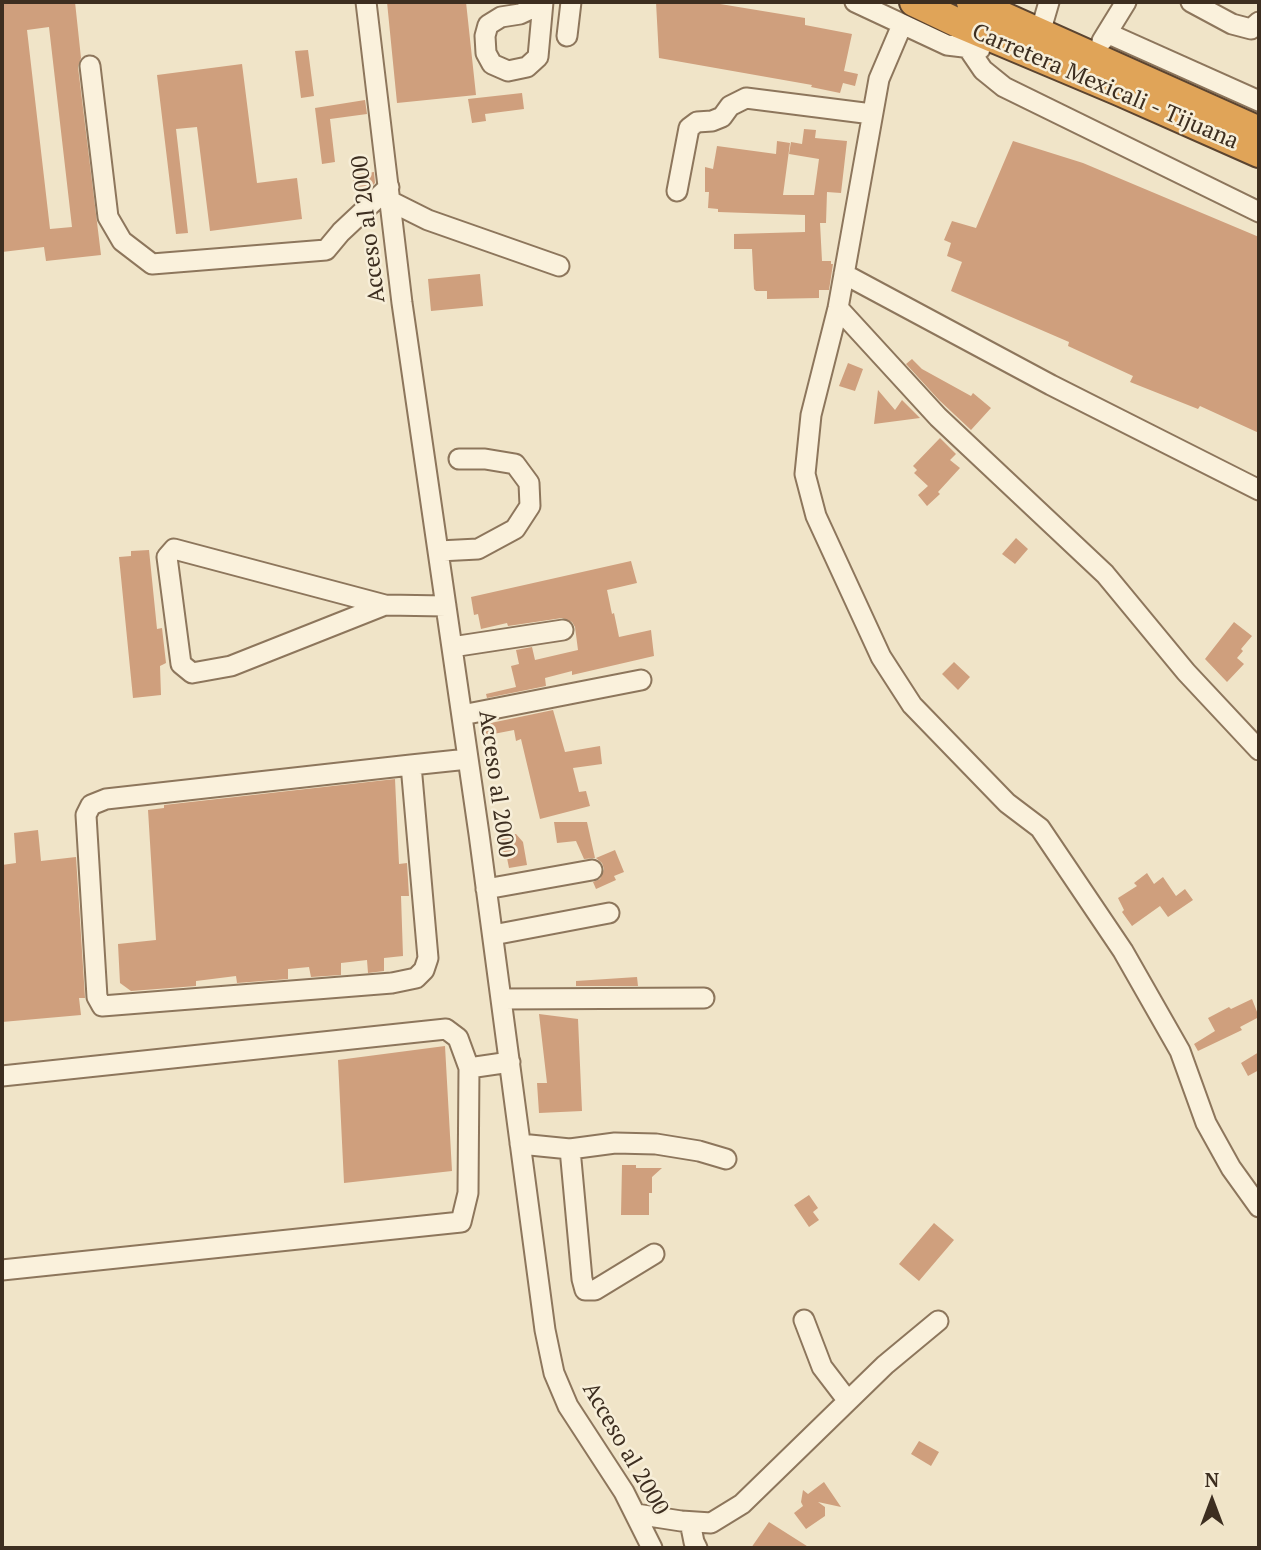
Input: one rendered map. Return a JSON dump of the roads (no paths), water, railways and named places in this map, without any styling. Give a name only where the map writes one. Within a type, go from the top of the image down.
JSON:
[{"type":"highway","name":"Carretera Mexicali - Tijuana","points":[[971,2],[1036,44],[1259,153]]},
{"type":"highway","name":"Carretera Mexicali - Tijuana","points":[[917,9],[1036,44],[1092,57],[1259,131]]},
{"type":"street","name":"Acceso al 2000","points":[[366,2],[402,303],[493,935],[545,1330],[554,1373],[568,1406],[636,1514],[652,1548]]},
{"type":"street","points":[[567,36],[571,2]]},
{"type":"street","points":[[855,2],[917,9],[947,45],[968,48],[1036,44],[1049,2]]},
{"type":"street","points":[[1092,57],[1126,2]]},
{"type":"street","points":[[1191,2],[1232,24],[1251,29],[1259,22]]},
{"type":"street","points":[[917,9],[883,64],[838,308],[811,415],[805,474],[816,516],[881,657],[912,705],[1007,803],[1040,828],[1071,870],[1141,980],[1180,1051],[1206,1123],[1231,1168],[1259,1207]]},
{"type":"street","points":[[1107,33],[1259,101]]},
{"type":"street","points":[[968,48],[983,70],[1004,87],[1259,212]]},
{"type":"street","points":[[90,66],[108,216],[122,241],[152,264],[326,250],[341,232],[389,194],[428,220],[559,266]]},
{"type":"street","points":[[677,191],[689,128],[697,122],[722,117],[730,107],[746,99],[872,114]]},
{"type":"street","points":[[844,274],[1051,385],[1259,490]]},
{"type":"street","points":[[838,308],[938,417],[1105,574],[1178,664],[1259,750]]},
{"type":"street","points":[[439,551],[478,549],[515,529],[530,506],[529,483],[515,464],[485,459],[459,459]]},
{"type":"street","points":[[385,605],[231,666],[192,673],[181,664],[167,557],[174,549],[385,605],[446,606]]},
{"type":"street","points":[[452,648],[563,630]]},
{"type":"street","points":[[462,715],[641,680]]},
{"type":"street","points":[[411,765],[428,958],[424,970],[416,978],[392,984],[102,1006],[97,996],[86,815],[91,805],[106,799],[411,765],[468,759]]},
{"type":"street","points":[[486,889],[592,870]]},
{"type":"street","points":[[493,935],[610,913]]},
{"type":"street","points":[[501,999],[704,999]]},
{"type":"street","points":[[2,1076],[446,1029],[458,1038],[469,1068],[468,1193],[461,1222],[2,1270]]},
{"type":"street","points":[[469,1068],[510,1062]]},
{"type":"street","points":[[520,1144],[570,1149],[615,1143],[656,1144],[699,1151],[726,1159]]},
{"type":"street","points":[[570,1149],[585,1290],[596,1290],[654,1254]]},
{"type":"street","points":[[804,1320],[822,1367],[848,1401]]},
{"type":"street","points":[[636,1514],[711,1523],[743,1504],[885,1365],[938,1321]]},
{"type":"street","points":[[690,1521],[697,1548]]}]
